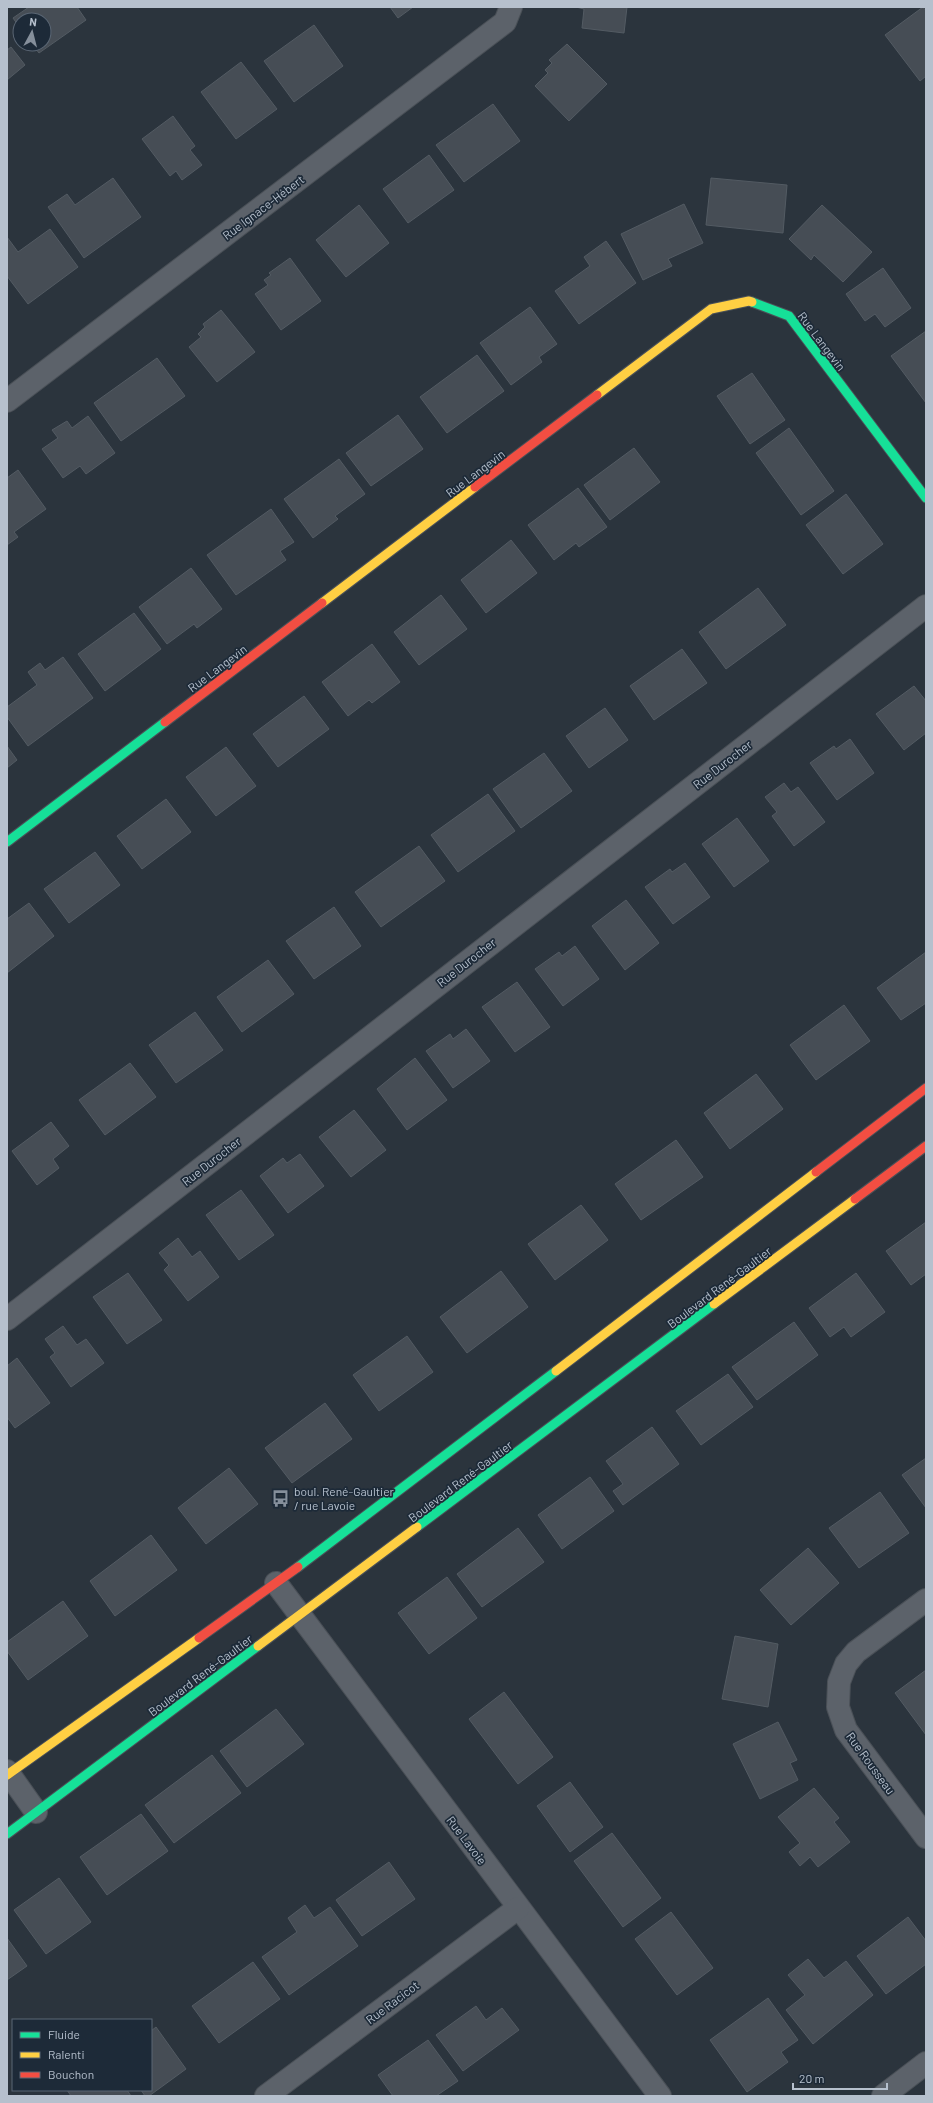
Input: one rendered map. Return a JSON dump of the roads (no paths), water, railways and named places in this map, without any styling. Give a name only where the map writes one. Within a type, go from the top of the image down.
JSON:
[{"type":"street","name":"Rue Ignace-Hébert","points":[[7,401],[505,22],[511,7]]},
{"type":"street","name":"Rue Langevin","points":[[7,842],[711,309],[749,302],[788,316],[926,498]]},
{"type":"street","name":"Rue Durocher","points":[[7,1319],[926,606]]},
{"type":"street","points":[[36,1812],[8,1773],[320,1552],[926,1088]]},
{"type":"street","name":"Boulevard René-Gaultier","points":[[7,1834],[926,1146]]},
{"type":"street","name":"Rue Lavoie","points":[[276,1583],[660,2096]]},
{"type":"street","name":"Rue Rousseau","points":[[926,1600],[856,1652],[846,1664],[839,1682],[838,1707],[846,1730],[926,1837]]},
{"type":"street","name":"Rue Racicot","points":[[266,2096],[518,1908]]},
{"type":"street","points":[[883,2096],[926,2063]]},
{"type":"place","name":"boul. René-Gaultier / rue Lavoie","points":[[281,1498]]}]
